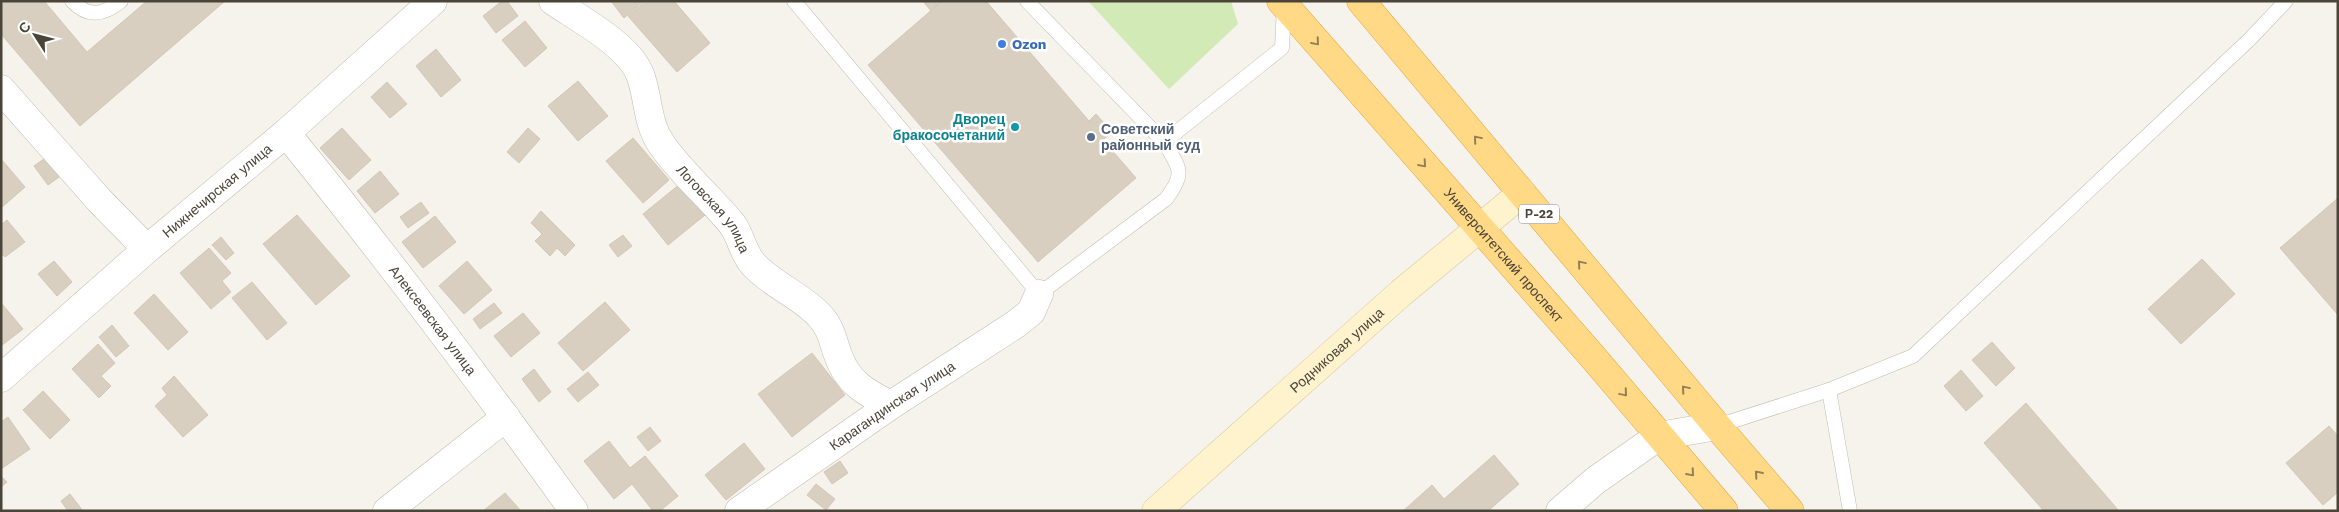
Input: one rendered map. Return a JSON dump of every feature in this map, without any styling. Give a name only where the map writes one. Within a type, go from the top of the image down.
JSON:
[{"type":"highway","name":"Р-22","points":[[1362,1],[1790,511]]},
{"type":"highway","name":"Университетский проспект","points":[[1284,2],[1592,356],[1724,511]]},
{"type":"main road","name":"Родниковая улица","points":[[1156,511],[1387,305],[1522,193]]},
{"type":"street","name":"Нижнечирская улица","points":[[1,378],[147,249],[286,134],[432,1]]},
{"type":"street","name":"Логовская улица","points":[[554,1],[626,53],[640,74],[652,130],[662,146],[734,226],[752,264],[773,282],[818,314],[832,332],[837,354],[844,370],[854,384],[891,405]]},
{"type":"street","points":[[1,89],[99,200],[147,249]]},
{"type":"street","name":"Алексеевская улица","points":[[286,134],[356,219],[506,417],[574,511]]},
{"type":"street","name":"Карагандинская улица","points":[[739,511],[891,405],[1016,324],[1031,312],[1039,294]]},
{"type":"street","points":[[387,511],[506,417]]},
{"type":"street","points":[[1560,511],[1596,480],[1659,436],[1717,426]]},
{"type":"lane","points":[[72,1],[80,9],[95,15],[110,10],[121,1]]},
{"type":"lane","points":[[794,1],[1039,294],[1166,200],[1179,178],[1178,166],[1164,142],[1027,1]]},
{"type":"lane","points":[[1717,426],[1828,390],[1913,356],[2250,39],[2286,1]]},
{"type":"lane","points":[[1164,142],[1282,48],[1284,2]]},
{"type":"lane","points":[[1828,390],[1850,511]]},
{"type":"green space","points":[[1088,1],[1231,1],[1238,24],[1169,89]]},
{"type":"building","points":[[1,1],[44,1],[87,52],[147,1],[225,1],[80,126],[1,34]]},
{"type":"building","points":[[502,1],[507,1],[518,16],[496,33],[483,16]]},
{"type":"building","points":[[611,1],[644,1],[624,18]]},
{"type":"building","points":[[646,1],[674,1],[710,43],[677,72],[628,16]]},
{"type":"building","points":[[923,1],[942,1],[931,11]]},
{"type":"building","name":"Дворец бракосочетаний","points":[[942,1],[986,1],[1089,121],[1096,114],[1112,132],[1103,140],[1136,178],[1038,262],[868,65]]},
{"type":"building","points":[[525,21],[547,48],[525,67],[502,40]]},
{"type":"building","points":[[436,49],[461,80],[441,97],[416,66]]},
{"type":"building","points":[[578,81],[608,116],[578,141],[548,106]]},
{"type":"building","points":[[387,82],[407,104],[390,118],[371,97]]},
{"type":"building","points":[[342,128],[371,160],[349,180],[320,148]]},
{"type":"building","points":[[528,128],[540,139],[519,163],[507,152]]},
{"type":"building","points":[[633,138],[669,180],[643,203],[606,161]]},
{"type":"building","points":[[48,156],[62,175],[48,185],[34,166]]},
{"type":"building","points":[[1,159],[25,187],[1,208]]},
{"type":"building","points":[[380,171],[399,194],[375,213],[357,191]]},
{"type":"building","points":[[680,184],[705,215],[668,245],[643,214]]},
{"type":"building","points":[[2338,198],[2338,315],[2280,248]]},
{"type":"building","points":[[421,202],[429,213],[408,228],[400,217]]},
{"type":"building","points":[[541,211],[575,245],[565,256],[557,248],[550,256],[535,241],[542,234],[531,223]]},
{"type":"building","points":[[297,215],[350,276],[316,305],[263,244]]},
{"type":"building","points":[[435,216],[456,242],[423,268],[402,242]]},
{"type":"building","points":[[7,220],[25,242],[5,257],[1,253],[1,225]]},
{"type":"building","points":[[623,235],[632,246],[618,257],[609,245]]},
{"type":"building","points":[[221,237],[234,253],[226,260],[212,245]]},
{"type":"building","points":[[209,248],[231,273],[222,281],[231,292],[211,309],[180,273]]},
{"type":"building","points":[[2202,259],[2235,294],[2181,344],[2148,309]]},
{"type":"building","points":[[54,261],[72,282],[57,296],[38,274]]},
{"type":"building","points":[[467,261],[492,290],[464,314],[439,286]]},
{"type":"building","points":[[252,282],[287,323],[267,340],[232,298]]},
{"type":"building","points":[[154,294],[188,332],[168,350],[134,313]]},
{"type":"building","points":[[605,302],[630,330],[583,371],[558,343]]},
{"type":"building","points":[[494,303],[502,313],[480,329],[473,319]]},
{"type":"building","points":[[1,305],[23,329],[1,346]]},
{"type":"building","points":[[523,313],[540,333],[511,357],[494,336]]},
{"type":"building","points":[[112,325],[129,346],[116,357],[99,337]]},
{"type":"building","points":[[1992,342],[2015,368],[1996,386],[1972,360]]},
{"type":"building","points":[[98,344],[115,363],[101,376],[111,386],[99,398],[72,369]]},
{"type":"building","points":[[812,353],[845,395],[792,437],[758,394]]},
{"type":"building","points":[[534,369],[551,392],[539,402],[522,379]]},
{"type":"building","points":[[1961,370],[1983,396],[1966,411],[1944,386]]},
{"type":"building","points":[[588,372],[599,385],[578,402],[567,389]]},
{"type":"building","points":[[174,376],[208,415],[183,437],[155,406],[167,395],[162,388]]},
{"type":"building","points":[[43,391],[70,420],[50,439],[23,410]]},
{"type":"building","points":[[2026,403],[2119,511],[2044,511],[1984,443]]},
{"type":"building","points":[[8,417],[30,449],[1,469],[1,422]]},
{"type":"building","points":[[2329,426],[2338,436],[2338,492],[2323,505],[2286,463]]},
{"type":"building","points":[[650,427],[661,441],[648,451],[637,437]]},
{"type":"building","points":[[609,441],[630,468],[645,456],[678,496],[660,511],[653,511],[632,484],[614,499],[584,461]]},
{"type":"building","points":[[744,443],[765,469],[726,500],[705,475]]},
{"type":"building","points":[[1494,455],[1519,484],[1488,511],[1403,511],[1432,485],[1444,499]]},
{"type":"building","points":[[840,461],[848,473],[832,484],[824,472]]},
{"type":"building","points":[[1,476],[7,482],[1,487]]},
{"type":"building","points":[[816,484],[835,499],[826,510],[807,495]]},
{"type":"building","points":[[505,493],[521,511],[483,511]]},
{"type":"building","points":[[70,494],[83,511],[68,511],[61,501]]},
{"type":"place","name":"Ozon","points":[[1002,44]]},
{"type":"place","name":"Дворец бракосочетаний","points":[[1015,127]]},
{"type":"place","name":"Советский районный суд","points":[[1091,137]]}]
